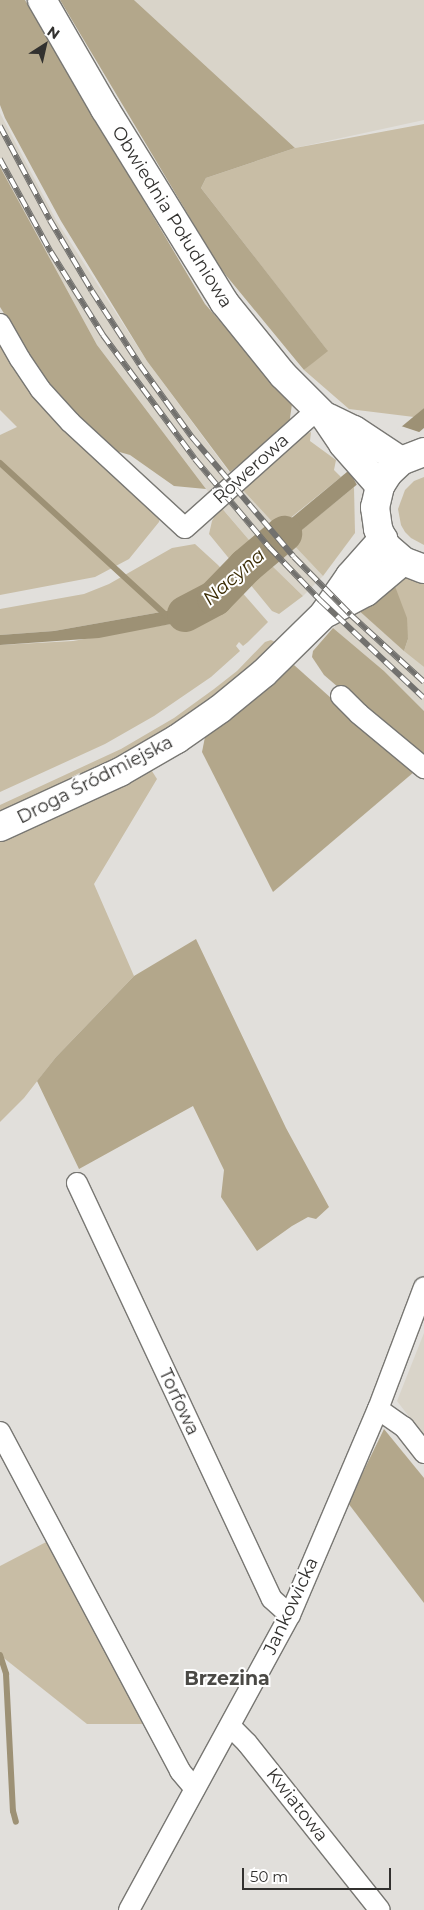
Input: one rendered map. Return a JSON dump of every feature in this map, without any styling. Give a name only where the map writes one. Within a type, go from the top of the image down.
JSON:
[{"type":"main road","name":"Obwiednia Południowa","points":[[42,0],[83,72],[217,291],[263,351],[321,413],[349,437],[380,486]]},
{"type":"main road","name":"Obwiednia Południowa","points":[[349,437],[413,457]]},
{"type":"main road","points":[[413,457],[389,472],[380,486],[375,507],[378,529],[383,539],[391,551],[413,565]]},
{"type":"main road","name":"Droga Śródmiejska","points":[[0,827],[120,772],[193,729],[264,673],[324,614],[350,576],[383,539]]},
{"type":"main road","name":"Droga Śródmiejska","points":[[324,614],[413,565]]},
{"type":"street","name":"Rowerowa","points":[[0,324],[40,389],[70,422],[185,528],[321,413]]},
{"type":"street","points":[[341,696],[359,714],[424,768]]},
{"type":"street","name":"Torfowa","points":[[77,1183],[272,1599],[290,1615]]},
{"type":"street","name":"Jankowicka","points":[[129,1910],[290,1615],[378,1409],[424,1287]]},
{"type":"street","points":[[378,1409],[404,1427],[424,1453]]},
{"type":"street","points":[[0,1432],[180,1771],[195,1789]]},
{"type":"street","name":"Kwiatowa","points":[[230,1726],[248,1743],[380,1910]]},
{"type":"shaded area","points":[[0,0],[25,0],[205,304],[292,404],[289,425],[230,472],[147,361],[61,221],[5,118],[0,105]]},
{"type":"shaded area","points":[[60,0],[134,0],[295,148],[206,178],[201,188],[328,351],[304,370],[220,268]]},
{"type":"shaded area","points":[[134,0],[424,0],[424,120],[295,148]]},
{"type":"shaded area","points":[[0,113],[56,220],[147,361],[240,487],[278,528],[255,547],[206,489],[97,345],[0,167]]},
{"type":"shaded area","points":[[424,124],[424,408],[414,417],[349,409],[304,370],[327,350],[201,188],[206,178],[295,148]]},
{"type":"shaded area","points":[[0,167],[97,345],[206,489],[174,486],[130,455],[109,449],[45,379],[0,307]]},
{"type":"shaded area","points":[[0,340],[161,513],[159,522],[129,559],[95,577],[0,595],[0,435],[17,427],[0,410]]},
{"type":"shaded area","points":[[424,408],[424,428],[251,572],[241,560]]},
{"type":"shaded area","points":[[311,432],[310,441],[336,460],[334,470],[341,477],[278,528],[240,487],[304,435]]},
{"type":"shaded area","points":[[424,477],[424,545],[411,538],[405,532],[401,525],[398,509],[405,490],[414,481]]},
{"type":"shaded area","points":[[354,487],[355,533],[323,576],[289,540]]},
{"type":"shaded area","points":[[220,506],[255,547],[241,560],[251,571],[265,559],[303,596],[279,614],[272,611],[209,534],[212,521]]},
{"type":"shaded area","points":[[289,540],[323,576],[303,596],[265,559]]},
{"type":"shaded area","points":[[195,544],[218,565],[268,622],[243,646],[239,642],[236,646],[240,651],[211,677],[154,716],[105,744],[0,792],[0,645],[73,641],[181,622],[197,617],[232,593],[222,581],[201,598],[178,609],[54,631],[0,635],[0,609],[84,594],[109,584],[172,548]]},
{"type":"shaded area","points":[[412,573],[424,577],[424,667],[404,651],[408,639],[393,581]]},
{"type":"shaded area","points":[[222,581],[233,593],[211,610],[181,622],[99,638],[0,645],[0,635],[54,631],[178,609],[201,598]]},
{"type":"shaded area","points":[[393,581],[407,618],[408,639],[404,651],[356,608]]},
{"type":"shaded area","points":[[356,608],[424,667],[424,711],[384,671],[333,628]]},
{"type":"shaded area","points":[[333,628],[384,671],[424,711],[424,761],[324,675],[312,657],[313,651]]},
{"type":"shaded area","points":[[271,640],[275,642],[253,666],[195,713],[101,768],[0,814],[0,805],[121,749],[174,718],[237,671],[265,642]]},
{"type":"shaded area","points":[[294,665],[414,772],[273,892],[202,752],[205,737]]},
{"type":"shaded area","points":[[150,768],[157,779],[94,884],[134,976],[56,1057],[24,1098],[0,1122],[0,839]]},
{"type":"shaded area","points":[[196,939],[286,1128],[329,1207],[316,1219],[308,1217],[257,1251],[221,1197],[224,1170],[193,1106],[79,1169],[37,1081],[56,1057],[134,976]]},
{"type":"shaded area","points":[[424,1333],[424,1436],[397,1401]]},
{"type":"shaded area","points":[[384,1429],[424,1478],[424,1603],[348,1503]]},
{"type":"shaded area","points":[[50,1540],[149,1724],[87,1724],[0,1655],[0,1566]]},
{"type":"pier","points":[[401,426],[422,433],[358,487],[349,470]]},
{"type":"pier","points":[[277,526],[291,541],[267,561],[254,545]]},
{"type":"waterway","points":[[0,463],[167,616]]},
{"type":"waterway","name":"Nacyna","points":[[185,614],[215,598],[246,566],[284,534]]},
{"type":"waterway","points":[[0,1655],[6,1674],[13,1811],[16,1822]]},
{"type":"railway","points":[[0,126],[50,220],[92,291],[140,365],[192,437],[294,557],[351,615],[424,682]]},
{"type":"railway","points":[[0,159],[51,252],[103,335],[195,459],[269,547],[321,601],[424,698]]},
{"type":"district","name":"Brzezina","points":[[227,1679]]}]
